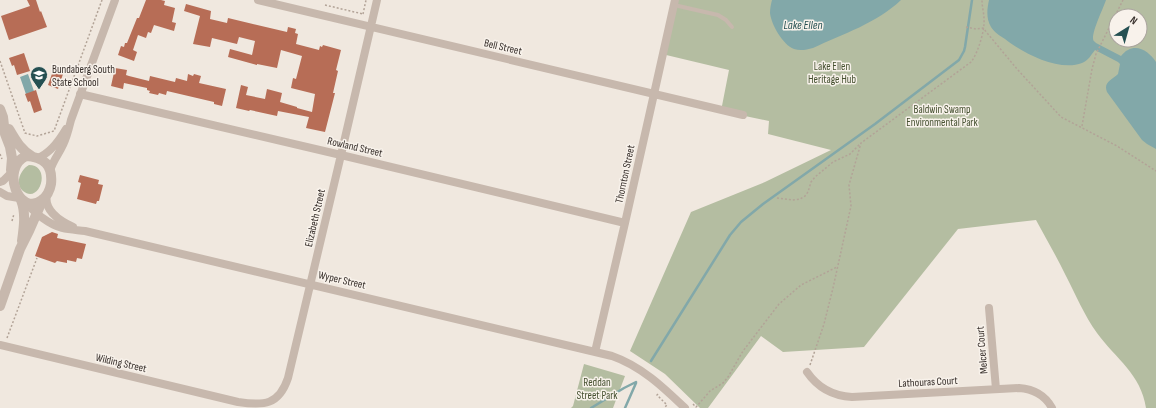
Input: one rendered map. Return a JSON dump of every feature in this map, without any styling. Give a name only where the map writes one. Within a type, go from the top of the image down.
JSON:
[{"type":"street","points":[[0,306],[20,249],[30,232],[51,182],[50,170],[52,164],[65,141],[80,94],[115,0]]},
{"type":"street","name":"Bell Street","points":[[258,0],[743,115]]},
{"type":"street","name":"Elizabeth Street","points":[[238,402],[247,404],[265,403],[273,400],[283,392],[288,378],[342,155],[377,0]]},
{"type":"street","name":"Thornton Street","points":[[595,352],[675,3]]},
{"type":"street","name":"Rowland Street","points":[[80,94],[625,223]]},
{"type":"street","points":[[1,113],[14,140],[19,146],[45,162],[50,170]]},
{"type":"street","points":[[1,113],[12,158],[10,187],[21,200],[23,206],[24,219],[20,249]]},
{"type":"street","points":[[0,182],[7,179],[13,165],[21,158],[26,156],[35,157],[45,154],[56,143],[71,120]]},
{"type":"street","points":[[0,192],[7,196],[29,203],[39,202],[45,197]]},
{"type":"street","name":"Wyper Street","points":[[45,197],[49,210],[55,216],[64,223],[85,231]]},
{"type":"street","name":"Wyper Street","points":[[21,200],[54,225],[63,228],[85,231],[612,356],[626,361],[645,373],[659,388],[688,405]]},
{"type":"street","points":[[30,232],[38,225],[54,225]]},
{"type":"street","name":"Melcer Court","points":[[989,308],[996,389]]},
{"type":"street","name":"Wilding Street","points":[[0,345],[238,402]]},
{"type":"street","name":"Lathouras Court","points":[[807,372],[812,379],[827,391],[844,397],[1019,388],[1034,391],[1045,399],[1052,408]]},
{"type":"lane","points":[[675,3],[718,15],[726,20],[732,27]]},
{"type":"path","points":[[0,62],[25,133],[37,136],[54,131],[102,0]]},
{"type":"path","points":[[325,5],[363,15],[366,0]]},
{"type":"path","points":[[777,198],[792,200],[800,199],[805,196],[811,182],[815,177],[833,162],[850,154],[861,143],[971,62],[976,53],[983,28],[984,20],[982,0]]},
{"type":"path","points":[[1082,127],[1096,54],[1123,0]]},
{"type":"path","points":[[966,27],[978,29],[983,28]]},
{"type":"path","points":[[983,28],[1061,116],[1117,146],[1156,171]]},
{"type":"path","points":[[807,372],[824,324],[838,266],[851,206],[849,185],[861,143]]},
{"type":"path","points":[[12,221],[14,211]]},
{"type":"path","points":[[7,339],[37,258]]},
{"type":"path","points":[[688,405],[696,407],[710,391],[723,383],[743,351],[779,304],[801,285],[838,266]]},
{"type":"path","points":[[659,388],[657,395],[667,405],[664,408]]},
{"type":"green space","name":"Baldwin Swamp Environmental Park","points":[[675,0],[1156,0],[1156,408],[1146,408],[1139,386],[1133,376],[1092,326],[1036,220],[958,229],[864,347],[783,352],[761,336],[708,408],[700,408],[665,374],[630,351],[691,212],[765,182],[831,150],[768,134],[769,121],[721,111],[729,70],[662,54]]},
{"type":"green space","points":[[29,165],[36,167],[40,171],[42,177],[38,189],[34,193],[29,194],[20,188],[19,181],[21,173]]},
{"type":"green space","name":"Reddan Street Park","points":[[584,364],[625,376],[613,408],[571,408],[573,406]]},
{"type":"water","name":"Lake Ellen","points":[[772,0],[901,0],[871,22],[813,48],[801,50],[790,47],[778,34],[770,13]]},
{"type":"water","points":[[989,0],[1106,0],[1095,30],[1093,38],[1094,41],[1121,56],[1132,48],[1144,50],[1151,55],[1156,62],[1156,149],[1142,140],[1107,92],[1107,83],[1118,74],[1120,64],[1118,62],[1095,50],[1086,61],[1073,65],[1063,65],[1042,60],[1021,50],[997,34],[989,24],[987,10]]},
{"type":"water","points":[[28,74],[36,97],[28,100],[20,77]]},
{"type":"building","points":[[27,0],[36,0],[47,27],[9,40],[1,16],[30,6]]},
{"type":"building","points":[[146,0],[165,1],[164,5],[175,8],[172,22],[176,23],[174,31],[154,25],[151,33],[148,32],[146,38],[138,35],[133,50],[137,52],[134,61],[118,55],[121,46],[124,47],[125,43],[127,43]]},
{"type":"building","points":[[186,4],[211,11],[210,19],[227,23],[228,18],[287,32],[288,27],[296,29],[295,33],[298,34],[296,44],[319,50],[320,46],[322,47],[323,45],[341,50],[336,70],[338,71],[333,93],[335,93],[325,132],[306,128],[309,117],[278,111],[277,116],[236,108],[241,85],[248,87],[246,95],[265,99],[267,89],[282,93],[280,102],[312,112],[315,94],[291,88],[293,78],[296,79],[302,56],[281,50],[277,68],[257,65],[228,57],[230,49],[252,55],[255,41],[239,37],[237,44],[212,38],[210,47],[193,44],[200,16],[184,11]]},
{"type":"building","points":[[24,53],[30,71],[17,75],[14,65],[12,66],[9,58]]},
{"type":"building","points":[[115,68],[127,70],[126,75],[149,81],[150,76],[175,82],[176,78],[187,81],[188,74],[193,76],[194,74],[201,76],[199,83],[226,89],[222,106],[214,104],[214,102],[167,91],[166,95],[149,93],[150,91],[147,90],[147,88],[124,83],[123,89],[111,86]]},
{"type":"building","points":[[53,71],[63,74],[58,89],[48,85]]},
{"type":"building","points":[[36,90],[42,110],[34,113],[30,101],[28,102],[25,94]]},
{"type":"building","points":[[80,175],[99,180],[98,184],[103,185],[99,201],[97,201],[96,204],[77,199],[81,183],[78,182]]},
{"type":"building","points":[[52,232],[58,234],[57,238],[86,244],[82,259],[77,258],[76,262],[67,260],[67,263],[57,261],[55,263],[35,256],[42,237]]},
{"type":"waterway","points":[[651,361],[730,235],[741,222],[763,204],[875,124],[959,60],[965,47],[972,0]]},
{"type":"waterway","points":[[591,408],[636,382]]},
{"type":"waterway","points":[[625,408],[636,383]]},
{"type":"place","name":"Bundaberg South State School","points":[[39,90]]},
{"type":"park label","name":"Lake Ellen Heritage Hub","points":[[832,72]]}]
